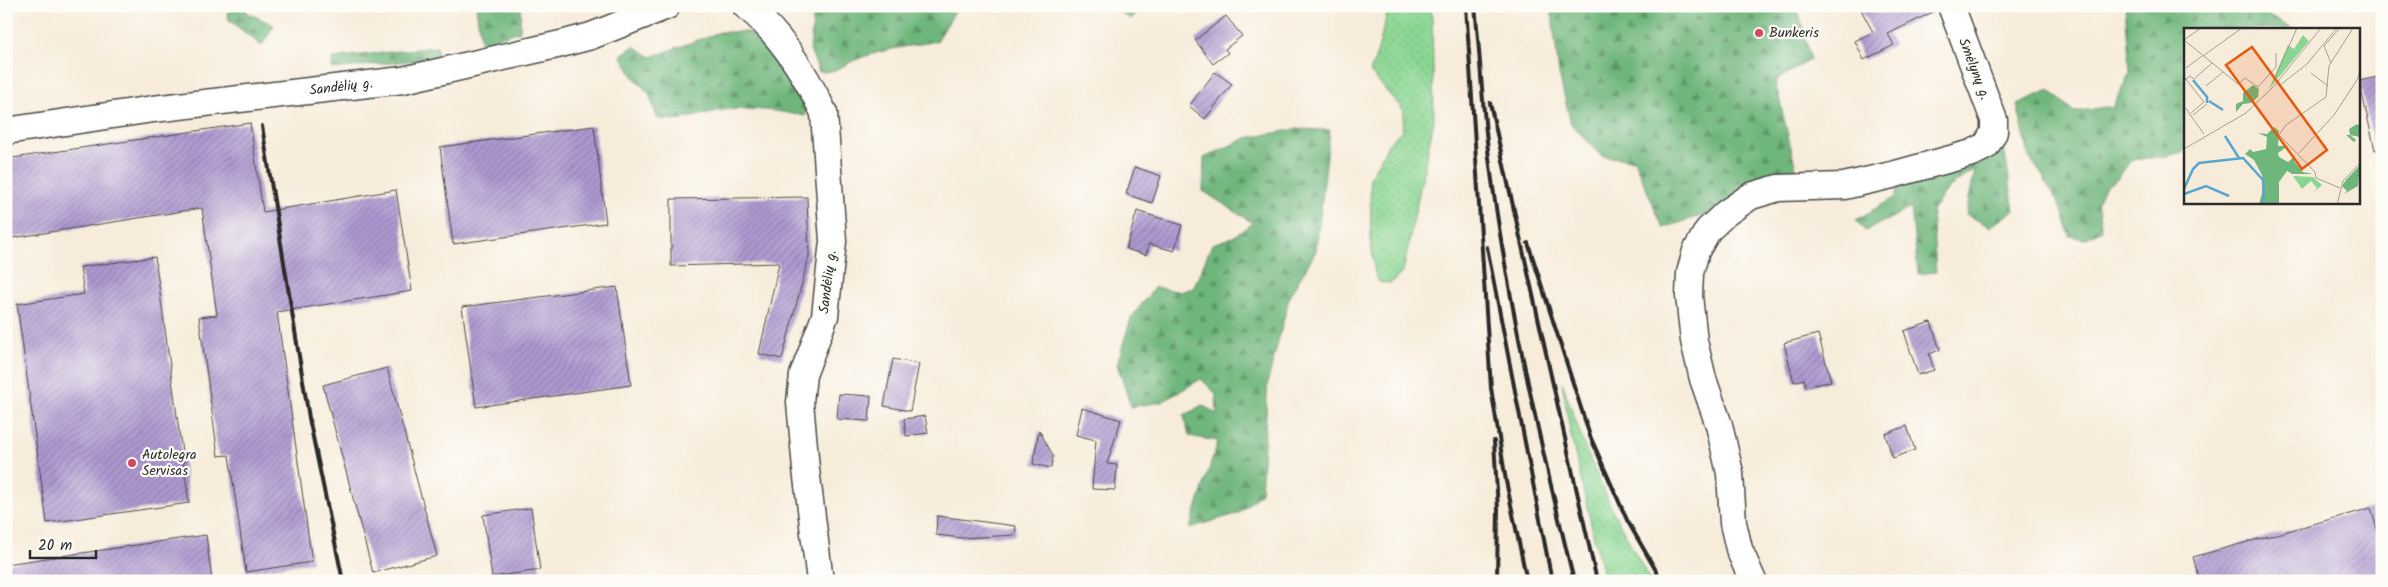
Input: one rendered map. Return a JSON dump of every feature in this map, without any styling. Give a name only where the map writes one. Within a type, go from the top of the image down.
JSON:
[{"type":"street","name":"Sandėlių g.","points":[[6,131],[153,109],[403,80],[568,42],[667,6]]},
{"type":"street","name":"Sandėlių g.","points":[[746,6],[765,21],[780,39],[816,96],[824,113],[833,241],[825,316],[803,375],[800,402],[820,581]]},
{"type":"street","name":"Smėlynų g.","points":[[1754,581],[1739,549],[1733,523],[1730,473],[1719,425],[1703,379],[1694,341],[1689,296],[1690,273],[1696,251],[1708,230],[1726,213],[1751,196],[1778,188],[1844,186],[1972,153],[1986,146],[1994,132],[1994,120],[1951,6]]},
{"type":"green space","points":[[226,6],[247,6],[246,12],[274,25],[262,46],[229,20]]},
{"type":"green space","points":[[476,6],[521,6],[520,31],[481,43]]},
{"type":"green space","points":[[775,6],[957,6],[937,41],[877,53],[858,59],[835,70],[819,72],[810,50],[813,20],[810,12]]},
{"type":"green space","points":[[1108,6],[1144,6],[1131,19]]},
{"type":"green space","points":[[1389,6],[1429,6],[1432,18],[1434,120],[1403,272],[1391,283],[1379,282],[1375,274],[1371,243],[1370,178],[1389,143],[1402,130],[1404,111],[1370,72],[1378,50]]},
{"type":"green space","points":[[1551,6],[1797,6],[1811,59],[1775,81],[1798,177],[1720,210],[1663,228],[1634,160],[1602,156],[1571,124],[1559,74]]},
{"type":"green space","points":[[2125,6],[2264,6],[2265,14],[2291,28],[2184,28],[2184,151],[2169,156],[2131,160],[2119,177],[2104,188],[2097,203],[2102,230],[2085,239],[2069,236],[2064,215],[2042,175],[2029,157],[2017,104],[2049,90],[2074,112],[2113,106],[2130,72]]},
{"type":"green space","points":[[720,32],[749,32],[774,46],[805,103],[805,116],[775,111],[744,109],[724,110],[674,120],[657,118],[649,94],[632,75],[621,55],[634,46],[651,57]]},
{"type":"green space","points":[[437,47],[438,58],[332,69],[332,58]]},
{"type":"green space","points":[[1296,129],[1330,130],[1316,251],[1290,295],[1268,381],[1261,493],[1239,513],[1190,528],[1218,441],[1189,436],[1184,416],[1202,405],[1217,414],[1216,394],[1201,379],[1162,402],[1131,407],[1117,364],[1131,318],[1155,287],[1181,292],[1194,287],[1212,244],[1233,237],[1253,223],[1203,191],[1204,158],[1246,138]]},
{"type":"green space","points":[[2003,141],[2014,210],[1990,227],[1966,214],[1975,169],[1948,188],[1932,211],[1936,272],[1918,274],[1911,208],[1865,231],[1856,220],[1895,197],[1903,165]]},
{"type":"green space","points":[[1562,382],[1586,450],[1613,511],[1650,581],[1604,581],[1570,432]]},
{"type":"building","points":[[1859,6],[1936,6],[1937,10],[1888,34],[1894,45],[1864,60],[1855,41],[1873,32]]},
{"type":"building","points":[[1226,16],[1242,36],[1225,49],[1228,53],[1213,64],[1195,40]]},
{"type":"building","points":[[1215,72],[1232,84],[1205,119],[1189,106]]},
{"type":"building","points":[[2382,76],[2382,149],[2375,150],[2360,81]]},
{"type":"building","points":[[250,123],[263,212],[396,190],[412,291],[277,312],[312,562],[246,572],[229,455],[218,456],[199,317],[217,315],[202,208],[6,239],[6,159]]},
{"type":"building","points":[[594,126],[606,223],[453,244],[440,147]]},
{"type":"building","points":[[1135,167],[1161,176],[1152,203],[1126,194]]},
{"type":"building","points":[[807,197],[809,256],[782,359],[759,354],[779,263],[671,266],[671,199]]},
{"type":"building","points":[[1137,211],[1182,225],[1174,251],[1149,244],[1146,255],[1126,249]]},
{"type":"building","points":[[155,257],[189,503],[47,523],[17,304],[84,294],[80,267]]},
{"type":"building","points":[[617,287],[631,385],[476,407],[462,307]]},
{"type":"building","points":[[1931,322],[1940,350],[1929,354],[1934,370],[1918,375],[1904,331]]},
{"type":"building","points":[[1818,334],[1831,381],[1806,387],[1804,379],[1794,382],[1784,343]]},
{"type":"building","points":[[893,359],[919,364],[910,411],[884,406]]},
{"type":"building","points":[[387,368],[437,556],[373,573],[323,385]]},
{"type":"building","points":[[839,394],[871,396],[869,421],[837,419]]},
{"type":"building","points":[[1082,408],[1121,420],[1107,464],[1117,465],[1115,490],[1092,489],[1096,440],[1076,435]]},
{"type":"building","points":[[925,416],[928,433],[906,436],[904,419]]},
{"type":"building","points":[[1907,426],[1915,450],[1893,458],[1885,434]]},
{"type":"building","points":[[1039,430],[1053,456],[1051,468],[1033,464]]},
{"type":"building","points":[[531,508],[540,570],[492,577],[483,515]]},
{"type":"building","points":[[2371,508],[2382,547],[2382,581],[2200,581],[2193,557]]},
{"type":"building","points":[[937,516],[1016,526],[1015,535],[962,538],[936,535]]},
{"type":"building","points":[[206,535],[212,581],[6,581],[6,564]]},
{"type":"railway","points":[[1466,6],[1491,388],[1506,481],[1527,581]]},
{"type":"railway","points":[[1475,6],[1486,132],[1504,259],[1536,420],[1574,581]]},
{"type":"railway","points":[[1490,103],[1597,581]]},
{"type":"railway","points":[[262,126],[309,418],[343,581]]},
{"type":"railway","points":[[1528,243],[1590,436],[1627,520],[1662,581]]},
{"type":"railway","points":[[1487,247],[1552,581]]},
{"type":"railway","points":[[1494,441],[1498,510],[1497,581]]},
{"type":"place","name":"Bunkeris","points":[[1759,33]]},
{"type":"place","name":"Autolegra Servisas","points":[[132,463]]}]
